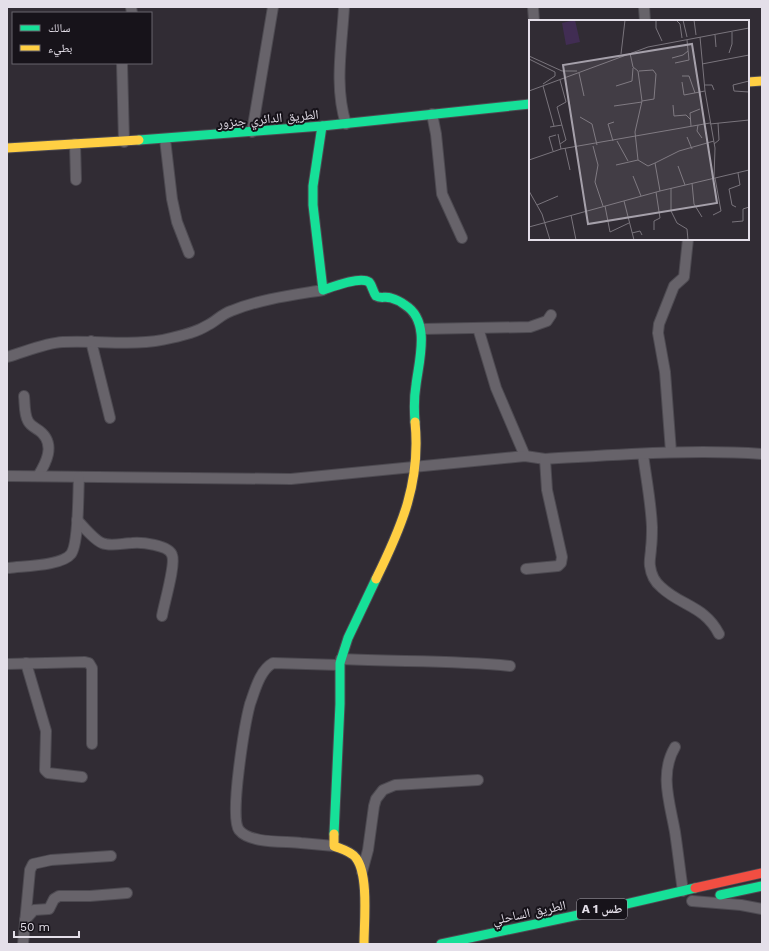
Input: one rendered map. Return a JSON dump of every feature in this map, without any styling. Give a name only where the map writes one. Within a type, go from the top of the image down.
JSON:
[{"type":"main road","points":[[749,82],[762,81]]},
{"type":"main road","name":"الطريق الدائري جنزور","points":[[7,148],[124,142],[252,132],[346,124],[529,104]]},
{"type":"main road","points":[[322,126],[313,186],[313,205],[323,290],[354,281],[366,280],[370,283],[372,291],[378,297],[390,298],[407,306],[415,315],[421,329],[420,356],[414,399],[417,449],[410,492],[394,542],[349,636],[340,662],[340,699],[334,846],[355,856],[359,862],[364,886],[364,944]]},
{"type":"main road","name":"الطريق الساحلي","points":[[442,944],[762,873]]},
{"type":"main road","points":[[689,901],[762,886]]},
{"type":"street","points":[[252,132],[273,7]]},
{"type":"street","points":[[344,7],[339,95],[346,124]]},
{"type":"street","points":[[533,7],[534,20]]},
{"type":"street","points":[[644,7],[645,20]]},
{"type":"street","points":[[122,64],[124,142]]},
{"type":"street","points":[[432,114],[436,134],[442,194],[462,238]]},
{"type":"street","points":[[165,139],[172,199],[177,222],[189,253]]},
{"type":"street","points":[[75,144],[76,180]]},
{"type":"street","points":[[671,452],[665,372],[658,333],[659,324],[674,286],[684,277],[688,240]]},
{"type":"street","points":[[7,356],[54,343],[91,341],[127,342],[170,339],[199,330],[221,315],[255,303],[323,290]]},
{"type":"street","points":[[421,329],[530,327],[547,321],[551,315]]},
{"type":"street","points":[[478,328],[496,388],[525,456]]},
{"type":"street","points":[[91,341],[110,418]]},
{"type":"street","points":[[24,396],[26,417],[28,422],[42,433],[49,443],[47,460],[38,476]]},
{"type":"street","points":[[7,476],[290,479],[415,468],[525,456],[545,459],[671,452],[737,452],[762,454]]},
{"type":"street","points":[[643,454],[651,512],[652,542],[650,565],[653,578],[661,587],[676,598],[704,614],[714,624],[719,634]]},
{"type":"street","points":[[526,569],[558,566],[562,563],[548,490],[545,459]]},
{"type":"street","points":[[9,568],[55,562],[65,559],[71,554],[75,541],[79,477]]},
{"type":"street","points":[[77,520],[100,543],[107,545],[146,543],[160,546],[170,551],[173,555],[172,568],[162,616]]},
{"type":"street","points":[[334,846],[265,841],[246,836],[237,826],[235,810],[243,740],[250,706],[258,683],[267,666],[273,663],[388,661],[474,662],[510,666]]},
{"type":"street","points":[[7,664],[85,662],[89,664],[92,668],[92,744]]},
{"type":"street","points":[[26,663],[46,731],[45,770],[48,773],[82,777]]},
{"type":"street","points":[[675,747],[667,766],[666,787],[683,891]]},
{"type":"street","points":[[362,872],[368,850],[374,806],[378,794],[383,790],[395,785],[478,780]]},
{"type":"street","points":[[23,944],[30,870],[33,864],[51,860],[111,856]]},
{"type":"street","points":[[25,920],[34,910],[49,909],[54,899],[59,896],[90,896],[127,893]]},
{"type":"street","points":[[689,901],[762,908]]},
{"type":"traffic: fast","points":[[139,140],[322,126],[529,104]]},
{"type":"traffic: fast","points":[[322,126],[313,186],[313,205],[323,290],[353,281],[365,280],[370,283],[376,296],[389,297],[396,300],[413,312],[421,331],[421,353],[414,408],[415,422]]},
{"type":"traffic: fast","points":[[334,834],[340,704],[340,663],[348,638],[376,579]]},
{"type":"traffic: fast","points":[[720,895],[762,886]]},
{"type":"traffic: fast","points":[[441,944],[583,914],[695,888]]},
{"type":"traffic: slow","points":[[749,82],[762,81]]},
{"type":"traffic: slow","points":[[7,148],[139,140]]},
{"type":"traffic: slow","points":[[376,579],[394,541],[408,503],[415,464],[415,422]]},
{"type":"traffic: slow","points":[[334,834],[334,846],[346,850],[356,858],[363,876],[365,900],[364,944]]},
{"type":"traffic: jam","points":[[695,888],[762,873]]}]
